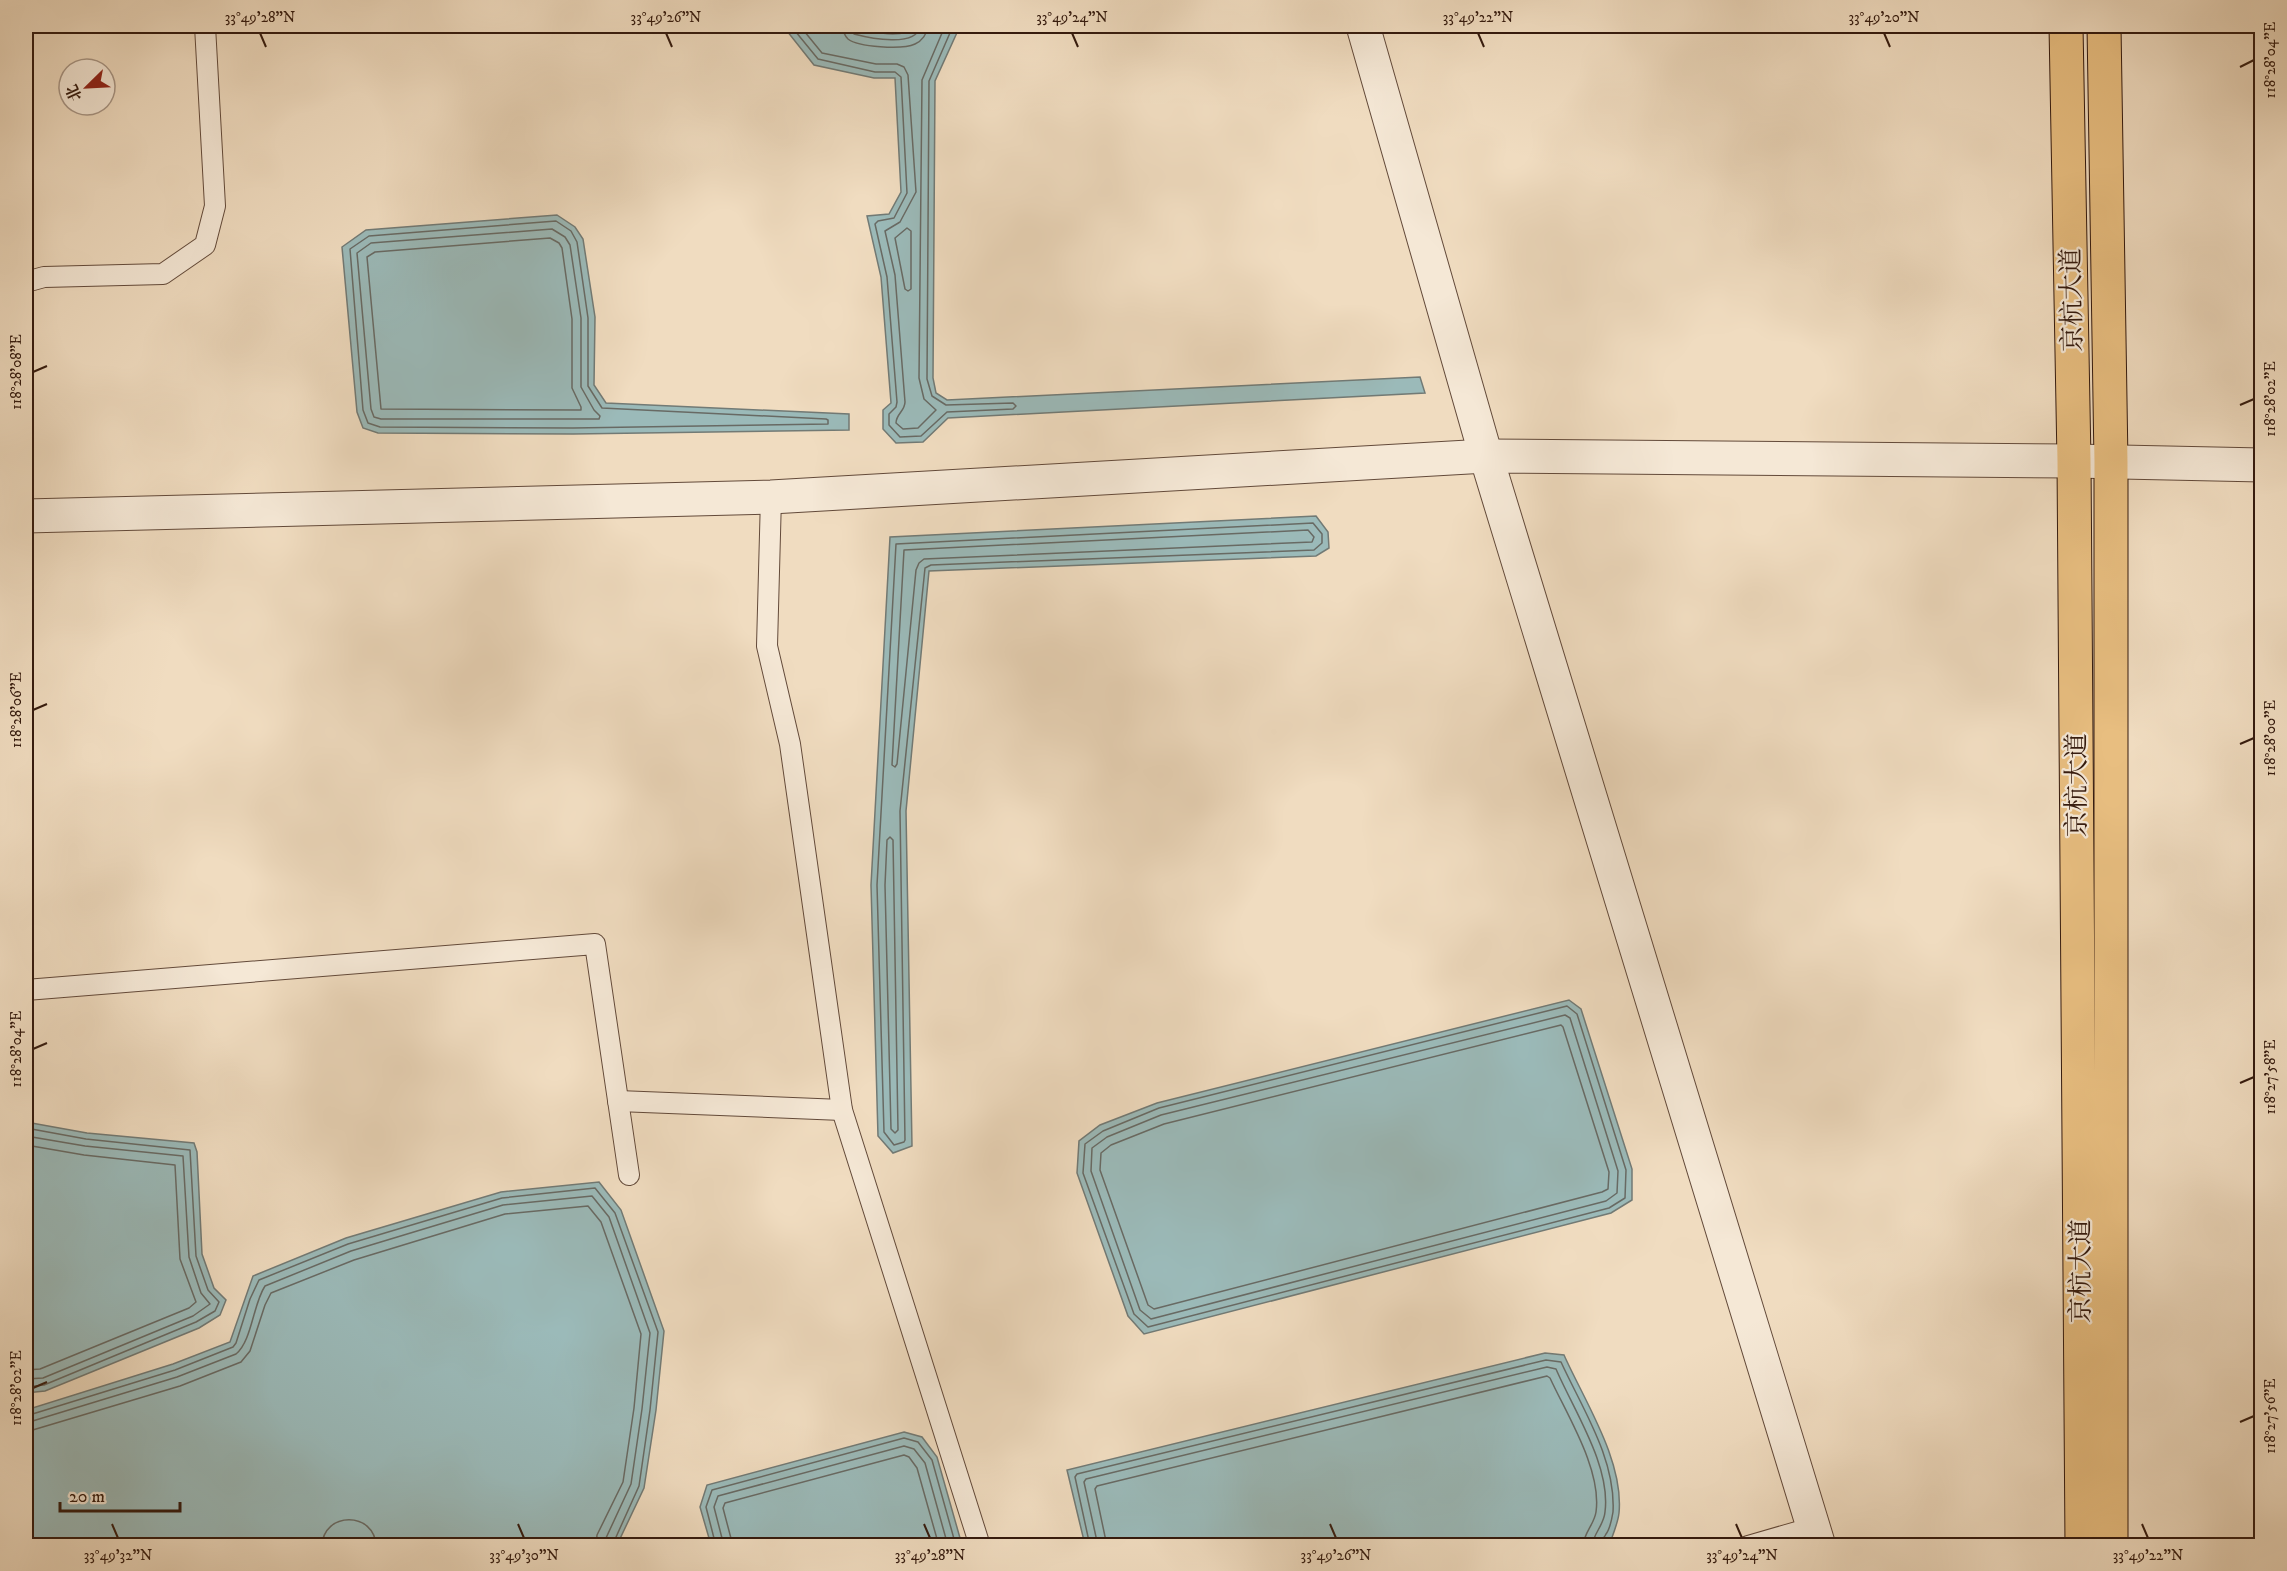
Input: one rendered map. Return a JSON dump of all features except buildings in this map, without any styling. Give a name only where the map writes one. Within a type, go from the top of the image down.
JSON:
[{"type":"main road","name":"京杭大道","points":[[2066,26],[2074,461],[2082,1545]]},
{"type":"main road","name":"京杭大道","points":[[2104,26],[2111,462],[2111,1545]]},
{"type":"street","points":[[1363,26],[1486,456],[1817,1536]]},
{"type":"street","points":[[26,516],[771,497],[1486,456],[2074,461],[2262,465]]},
{"type":"lane","points":[[26,282],[44,277],[163,274],[205,244],[215,207],[205,26]]},
{"type":"lane","points":[[771,497],[767,646],[790,744],[842,1110],[980,1545]]},
{"type":"lane","points":[[26,990],[594,944],[628,1175]]},
{"type":"lane","points":[[618,1101],[842,1110]]},
{"type":"lane","points":[[1748,1545],[1817,1536]]},
{"type":"water","points":[[837,25],[891,34],[909,31],[917,26],[960,26],[935,81],[933,378],[936,393],[947,400],[1420,377],[1425,393],[948,418],[923,442],[896,443],[883,429],[883,410],[891,403],[881,277],[867,216],[889,214],[901,192],[895,78],[874,78],[814,65],[783,26]]},
{"type":"water","points":[[557,215],[575,227],[583,239],[595,317],[594,385],[606,403],[849,414],[849,430],[573,434],[378,433],[363,428],[357,412],[342,247],[366,230]]},
{"type":"water","points":[[1316,516],[1328,532],[1329,548],[1316,556],[929,571],[906,811],[912,1146],[893,1153],[878,1136],[871,885],[890,537]]},
{"type":"water","points":[[1569,1000],[1581,1009],[1632,1169],[1632,1200],[1611,1213],[1144,1334],[1128,1316],[1077,1173],[1079,1141],[1100,1125],[1157,1103]]},
{"type":"water","points":[[26,1122],[87,1133],[194,1143],[197,1152],[202,1254],[214,1288],[226,1300],[220,1315],[199,1328],[45,1391],[26,1393]]},
{"type":"water","points":[[599,1182],[621,1210],[664,1331],[656,1410],[644,1488],[617,1545],[357,1546],[352,1542],[328,1546],[26,1545],[26,1410],[173,1364],[230,1342],[253,1276],[346,1238],[501,1192]]},
{"type":"water","points":[[1545,1353],[1564,1355],[1601,1432],[1615,1473],[1619,1493],[1616,1527],[1611,1540],[1601,1545],[1085,1545],[1067,1470]]},
{"type":"water","points":[[904,1432],[922,1437],[937,1457],[962,1545],[711,1545],[700,1507],[707,1485]]}]
